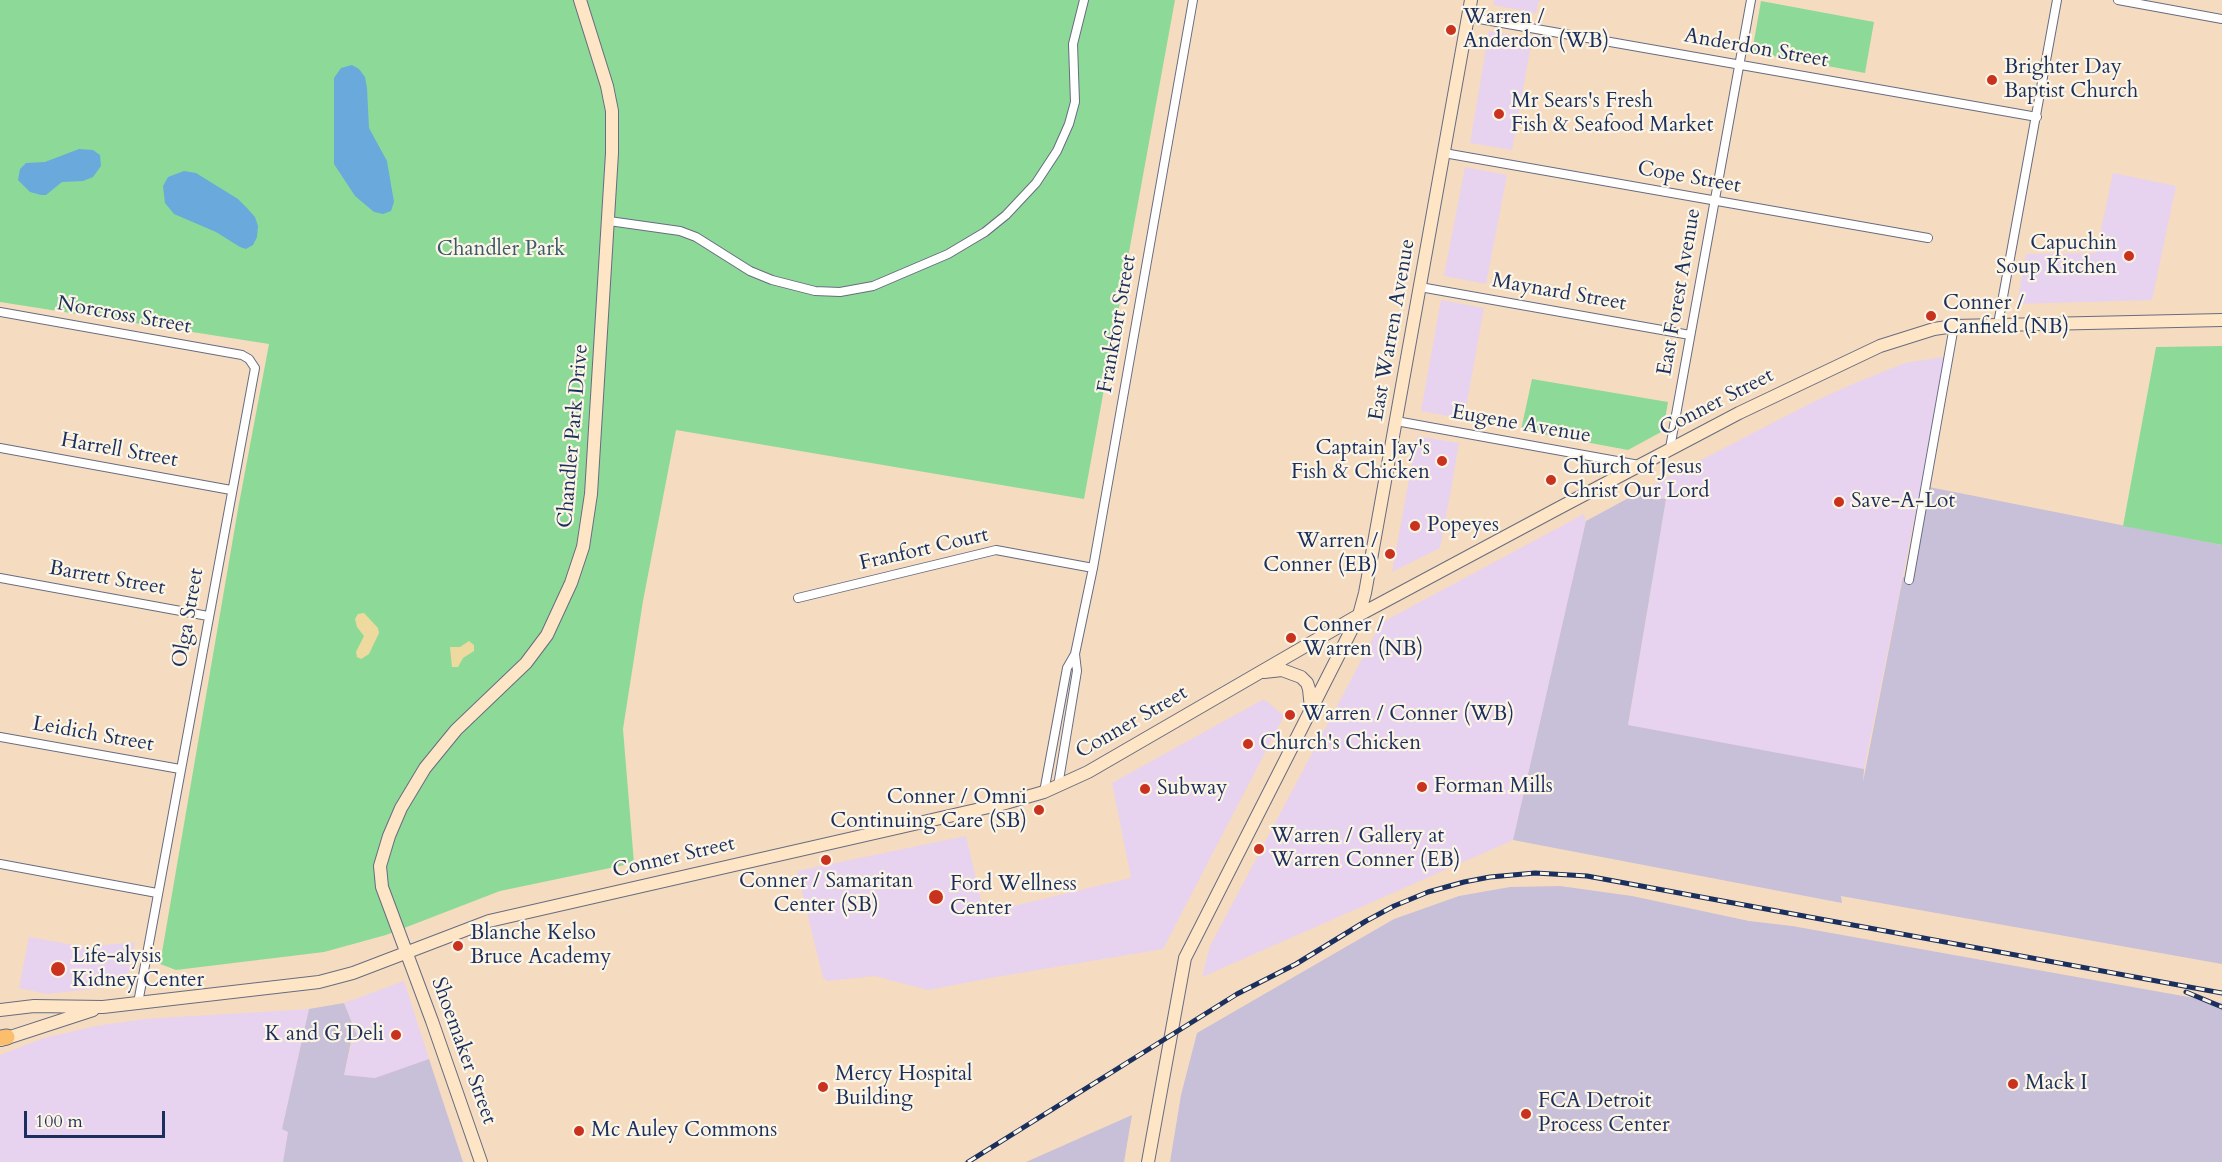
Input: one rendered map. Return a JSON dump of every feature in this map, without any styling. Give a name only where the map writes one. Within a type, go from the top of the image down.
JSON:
[{"type":"main road","name":"Chandler Park Drive","points":[[407,953],[382,887],[380,874],[381,858],[389,836],[412,788],[440,748],[456,730],[509,682],[538,648],[564,600],[583,547],[591,494],[609,220],[612,111],[601,62],[580,0]]},
{"type":"main road","name":"East Warren Avenue","points":[[1148,1162],[1185,958],[1359,615],[1365,593],[1471,0]]},
{"type":"main road","name":"Conner Street","points":[[0,1010],[34,1006],[102,1007],[314,983],[353,973],[489,921],[1002,804],[1044,792],[1088,772],[1359,615],[1670,448],[1880,346],[1934,329],[1954,326],[2222,320]]},
{"type":"main road","points":[[1260,672],[1282,670],[1301,677],[1309,689],[1311,708]]},
{"type":"main road","name":"Shoemaker Street","points":[[407,953],[481,1162]]},
{"type":"main road","points":[[2,1039],[102,1007]]},
{"type":"street","points":[[609,220],[680,231],[696,237],[750,271],[772,280],[815,291],[840,292],[873,286],[948,254],[985,232],[1006,215],[1036,183],[1057,152],[1069,124],[1075,102],[1073,44],[1084,0]]},
{"type":"street","name":"Frankfort Street","points":[[1075,654],[1093,568],[1193,0]]},
{"type":"street","name":"East Forest Avenue","points":[[1670,448],[1751,0]]},
{"type":"street","points":[[1998,324],[2057,0]]},
{"type":"street","points":[[2118,0],[2222,19]]},
{"type":"street","name":"Anderdon Street","points":[[1468,17],[2037,117]]},
{"type":"street","name":"Cope Street","points":[[1444,153],[1928,238]]},
{"type":"street","name":"Maynard Street","points":[[1420,287],[1690,335]]},
{"type":"street","name":"Norcross Street","points":[[0,312],[242,355]]},
{"type":"street","points":[[1909,580],[1954,326]]},
{"type":"street","name":"Olga Street","points":[[138,1003],[255,368],[249,358],[242,355]]},
{"type":"street","name":"Eugene Avenue","points":[[1396,421],[1640,465]]},
{"type":"street","name":"Harrell Street","points":[[0,448],[231,490]]},
{"type":"street","name":"Franfort Court","points":[[798,598],[996,550],[1093,568]]},
{"type":"street","name":"Barrett Street","points":[[0,578],[208,616]]},
{"type":"street","points":[[1058,786],[1077,671],[1075,654]]},
{"type":"street","points":[[1044,792],[1067,668],[1075,654]]},
{"type":"street","name":"Leidich Street","points":[[0,736],[180,769]]},
{"type":"street","points":[[0,864],[157,893]]},
{"type":"street","points":[[0,1003],[34,1006]]},
{"type":"shaded area","points":[[1494,0],[1539,0],[1536,13],[1493,5]]},
{"type":"shaded area","points":[[1489,31],[1532,39],[1512,150],[1470,143]]},
{"type":"shaded area","points":[[1465,167],[1507,175],[1486,284],[1444,276]]},
{"type":"shaded area","points":[[2113,173],[2176,186],[2152,300],[2017,304],[2026,254],[2096,253]]},
{"type":"shaded area","points":[[1441,300],[1484,308],[1464,419],[1421,411]]},
{"type":"shaded area","points":[[1949,356],[1927,481],[1922,481],[1864,769],[1628,726],[1666,499],[1634,495],[1811,403],[1855,383],[1905,363]]},
{"type":"shaded area","points":[[1417,436],[1459,443],[1450,495],[1440,548],[1392,572]]},
{"type":"shaded area","points":[[1929,487],[2222,545],[2222,964],[1841,896],[1842,903],[1513,840],[1586,521],[1634,495],[1666,499],[1628,725],[1864,769],[1863,782],[1903,577],[1913,578]]},
{"type":"shaded area","points":[[1584,514],[1586,521],[1513,840],[1202,977],[1210,946],[1381,623]]},
{"type":"shaded area","points":[[1264,699],[1284,716],[1163,949],[928,990],[875,976],[828,981],[823,978],[797,871],[966,836],[984,913],[1131,878],[1112,783]]},
{"type":"shaded area","points":[[1560,886],[1632,896],[1749,921],[1792,926],[2222,1003],[2222,1162],[1170,1162],[1181,1095],[1197,1033],[1394,919],[1459,896],[1510,887]]},
{"type":"shaded area","points":[[29,937],[85,947],[135,942],[126,985],[47,994],[19,988]]},
{"type":"shaded area","points":[[404,981],[429,1059],[375,1078],[344,1075],[352,1042],[358,1038],[344,1003]]},
{"type":"shaded area","points":[[344,1003],[358,1038],[351,1042],[344,1075],[375,1078],[429,1059],[463,1162],[283,1162],[288,1132],[282,1129],[309,1009]]},
{"type":"shaded area","points":[[309,1009],[282,1129],[288,1131],[283,1162],[0,1162],[0,1055],[44,1038],[96,1026],[145,1019]]},
{"type":"shaded area","points":[[1132,1115],[1124,1162],[1026,1162]]},
{"type":"green space","name":"Chandler Park","points":[[0,0],[1175,0],[1084,499],[676,430],[643,601],[623,729],[634,863],[500,891],[386,935],[324,952],[176,970],[160,964],[238,509],[269,344],[0,302]]},
{"type":"green space","points":[[1761,1],[1874,22],[1865,73],[1752,52]]},
{"type":"green space","points":[[2222,346],[2222,545],[2123,526],[2156,347]]},
{"type":"green space","points":[[1532,379],[1668,402],[1663,431],[1628,450],[1521,430]]},
{"type":"sand","points":[[364,613],[378,628],[379,633],[369,654],[361,659],[357,657],[356,652],[364,636],[357,627],[355,619],[358,614]]},
{"type":"sand","points":[[469,641],[474,645],[474,651],[463,658],[458,667],[452,667],[450,647],[460,647]]},
{"type":"water","points":[[352,65],[359,69],[365,77],[369,128],[387,161],[394,202],[391,211],[383,214],[374,212],[355,196],[334,164],[334,78],[341,68]]},
{"type":"water","points":[[79,149],[93,150],[100,155],[101,166],[93,177],[83,181],[62,182],[46,195],[30,192],[18,180],[20,169],[26,163],[45,162]]},
{"type":"water","points":[[184,171],[196,173],[238,199],[247,208],[255,217],[258,226],[257,237],[253,245],[246,249],[240,247],[216,232],[174,214],[165,203],[163,186],[168,177]]},
{"type":"railway","points":[[968,1162],[1237,994],[1296,964],[1366,921],[1428,892],[1490,877],[1535,873],[1587,876],[2222,993]]},
{"type":"railway","points":[[2186,992],[2222,1007]]},
{"type":"place","name":"Warren / Anderdon (WB)","points":[[1451,30]]},
{"type":"place","name":"Brighter Day Baptist Church","points":[[1992,80]]},
{"type":"place","name":"Mr Sears's Fresh Fish & Seafood Market","points":[[1499,114]]},
{"type":"place","name":"Capuchin Soup Kitchen","points":[[2129,256]]},
{"type":"place","name":"Conner / Canfield (NB)","points":[[1931,316]]},
{"type":"place","name":"Captain Jay's Fish & Chicken","points":[[1442,461]]},
{"type":"place","name":"Church of Jesus Christ Our Lord","points":[[1551,480]]},
{"type":"place","name":"Save-A-Lot","points":[[1839,502]]},
{"type":"place","name":"Popeyes","points":[[1415,526]]},
{"type":"place","name":"Warren / Conner (EB)","points":[[1390,554]]},
{"type":"place","name":"Conner / Warren (NB)","points":[[1291,638]]},
{"type":"place","name":"Warren / Conner (WB)","points":[[1290,715]]},
{"type":"place","name":"Church's Chicken","points":[[1248,744]]},
{"type":"place","name":"Forman Mills","points":[[1422,787]]},
{"type":"place","name":"Subway","points":[[1145,789]]},
{"type":"place","name":"Conner / Omni Continuing Care (SB)","points":[[1039,810]]},
{"type":"place","name":"Warren / Gallery at Warren Conner (EB)","points":[[1259,849]]},
{"type":"place","name":"Conner / Samaritan Center (SB)","points":[[826,860]]},
{"type":"place","name":"Ford Wellness Center","points":[[936,897]]},
{"type":"place","name":"Blanche Kelso Bruce Academy","points":[[458,946]]},
{"type":"place","name":"Life-alysis Kidney Center","points":[[58,969]]},
{"type":"place","name":"K and G Deli","points":[[396,1035]]},
{"type":"place","name":"Mack I","points":[[2013,1084]]},
{"type":"place","name":"Mercy Hospital Building","points":[[823,1087]]},
{"type":"place","name":"FCA Detroit Process Center","points":[[1526,1114]]},
{"type":"place","name":"Mc Auley Commons","points":[[579,1131]]}]
